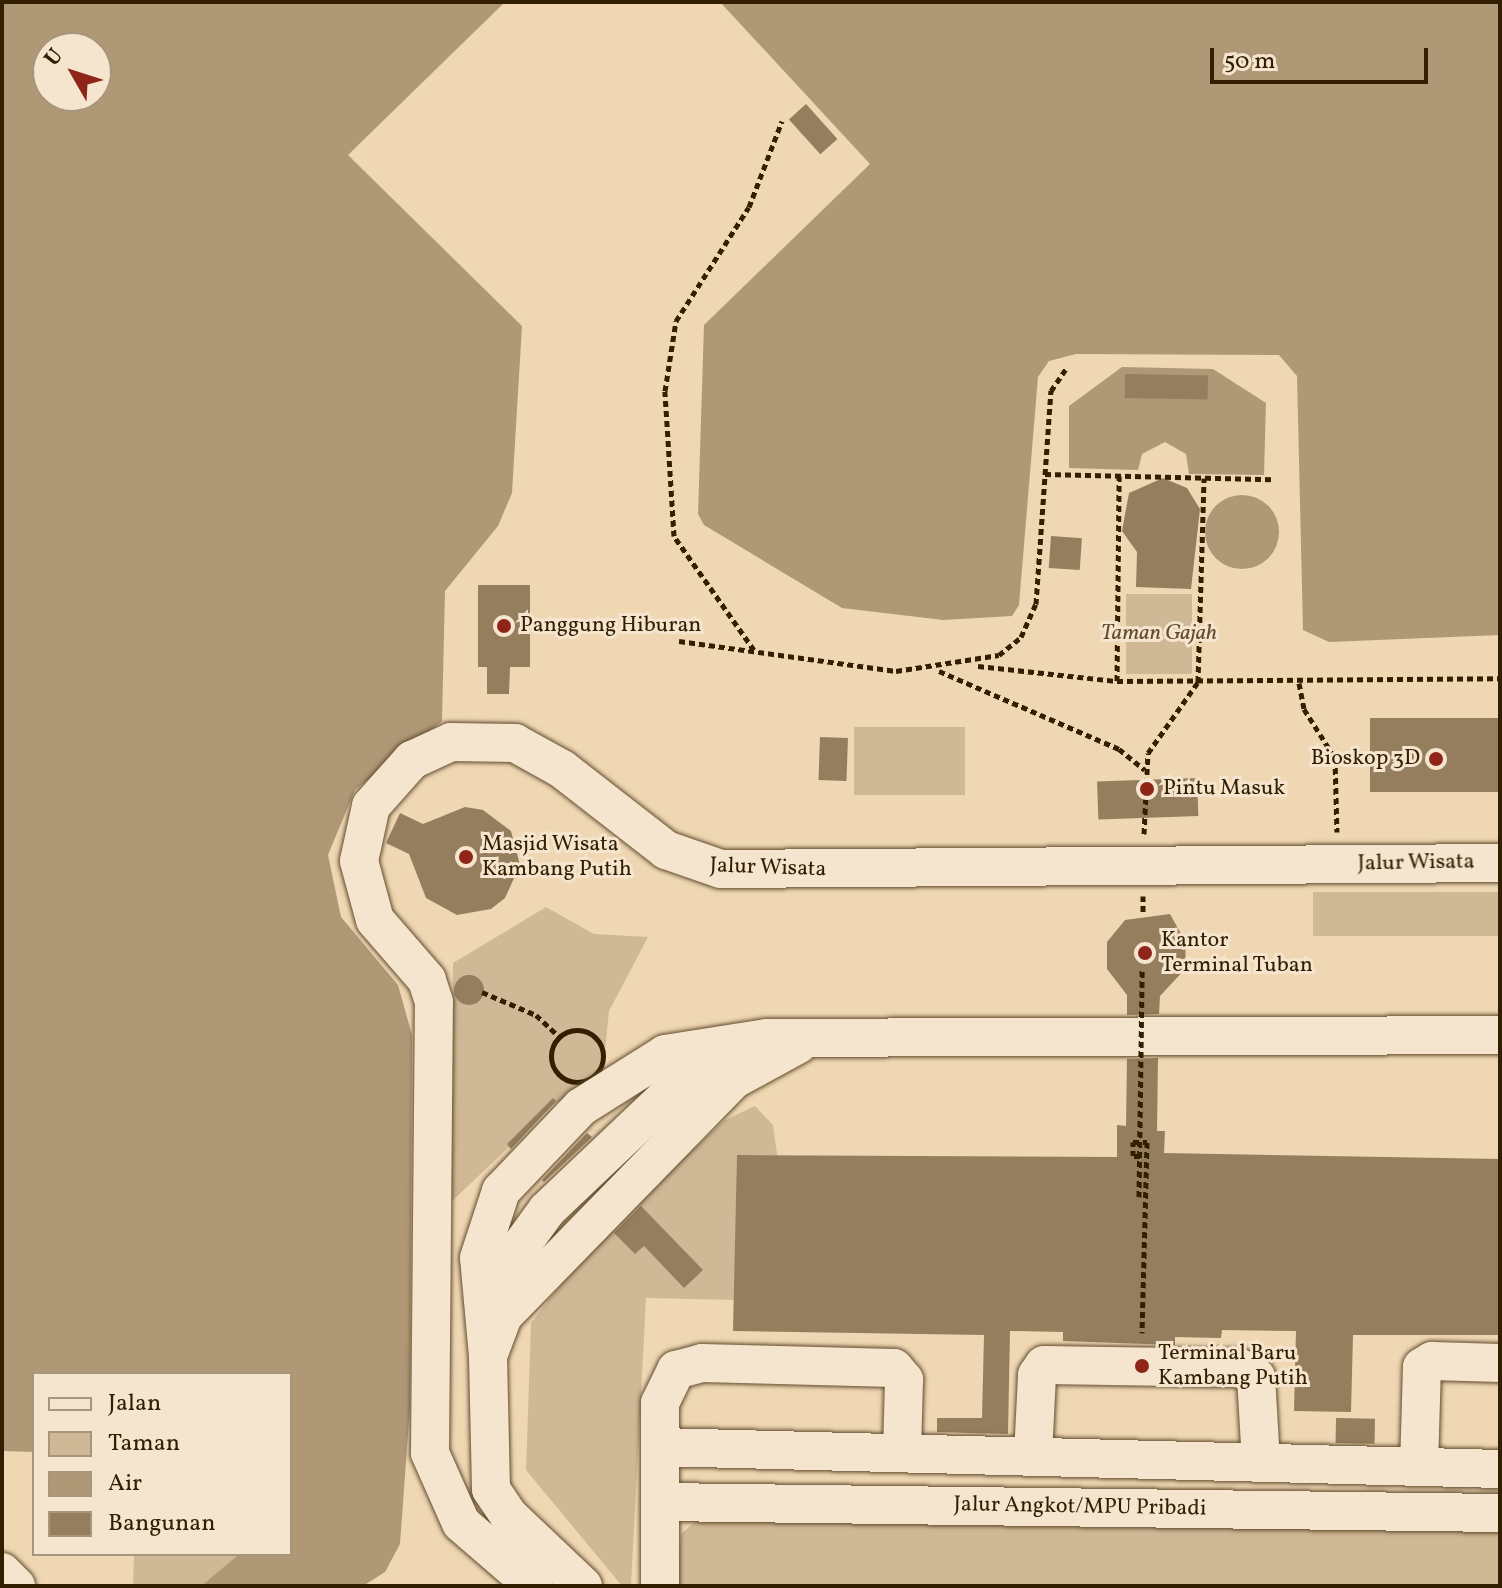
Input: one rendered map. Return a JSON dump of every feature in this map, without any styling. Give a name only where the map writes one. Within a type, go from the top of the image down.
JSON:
[{"type":"lane","name":"Jalur Wisata","points":[[534,1586],[457,1519],[430,1453],[434,1002],[427,980],[375,920],[359,861],[365,819],[387,783],[447,743],[498,738],[553,763],[666,850],[697,864],[744,871],[1500,863]]},
{"type":"lane","points":[[583,1586],[494,1499],[488,1356],[478,1273],[487,1219],[512,1177],[581,1107],[665,1054],[743,1039],[1457,1034],[1500,1042]]},
{"type":"lane","points":[[488,1356],[510,1303],[579,1243],[733,1080],[814,1038]]},
{"type":"lane","points":[[488,1356],[503,1301],[534,1258],[704,1087],[742,1062],[814,1038]]},
{"type":"lane","points":[[1419,1467],[1422,1367],[1432,1361],[1500,1363]]},
{"type":"lane","points":[[660,1586],[661,1394],[676,1370],[702,1363],[842,1366],[903,1375],[902,1453]]},
{"type":"lane","points":[[1033,1455],[1041,1366],[1141,1366],[1252,1372],[1261,1462]]},
{"type":"lane","points":[[660,1447],[1500,1469]]},
{"type":"lane","name":"Jalur Angkot/MPU Pribadi","points":[[660,1502],[1500,1513]]},
{"type":"lane","points":[[2,1572],[16,1586]]},
{"type":"path","points":[[755,651],[721,612],[672,530],[665,391],[676,321],[749,207],[782,121]]},
{"type":"path","points":[[679,641],[848,668],[935,670],[999,655],[1029,623],[1040,577],[1051,391],[1066,369]]},
{"type":"path","points":[[1045,474],[1272,479]]},
{"type":"path","points":[[1117,681],[1119,476]]},
{"type":"path","points":[[1143,915],[1146,771],[1154,742],[1198,682],[1204,478]]},
{"type":"path","points":[[966,665],[1117,681],[1299,683],[1500,678]]},
{"type":"path","points":[[935,670],[1038,710],[1119,749],[1146,771]]},
{"type":"path","points":[[1299,683],[1304,709],[1335,758],[1341,864]]},
{"type":"path","points":[[1139,1197],[1142,970]]},
{"type":"path","points":[[482,992],[536,1015],[560,1037]]},
{"type":"path","points":[[584,1031],[597,1041],[603,1056],[591,1078],[559,1075],[551,1051],[560,1037],[584,1031]]},
{"type":"path","points":[[1140,1156],[1133,1156],[1133,1142],[1147,1142],[1141,1366]]},
{"type":"green space","name":"Taman Gajah","points":[[1126,594],[1192,594],[1192,674],[1126,674]]},
{"type":"green space","points":[[854,727],[965,727],[965,795],[854,795]]},
{"type":"green space","points":[[1313,892],[1500,892],[1500,936],[1313,936]]},
{"type":"green space","points":[[546,907],[594,934],[648,937],[609,1011],[603,1072],[553,1105],[450,1203],[453,963]]},
{"type":"green space","points":[[755,1106],[773,1125],[778,1161],[738,1300],[646,1298],[631,1586],[622,1586],[526,1470],[531,1323],[594,1242],[725,1120]]},
{"type":"green space","points":[[697,1520],[1500,1527],[1500,1586],[677,1586],[681,1534]]},
{"type":"green space","points":[[134,1556],[237,1556],[201,1586],[133,1586]]},
{"type":"water","points":[[2,2],[505,2],[348,155],[522,326],[512,493],[498,526],[445,591],[442,721],[355,790],[328,855],[341,917],[398,985],[412,1035],[410,1407],[400,1544],[385,1572],[363,1586],[201,1586],[237,1556],[292,1556],[292,1372],[32,1372],[32,1452],[2,1451]]},
{"type":"water","points":[[720,2],[1500,2],[1500,635],[1329,642],[1303,630],[1297,376],[1279,355],[1076,354],[1049,361],[1038,377],[1019,605],[1012,616],[943,620],[842,608],[704,525],[698,514],[704,325],[870,164]]},
{"type":"water","points":[[1122,367],[1213,369],[1266,403],[1264,475],[1189,474],[1186,454],[1165,442],[1142,454],[1138,470],[1069,468],[1069,406]]},
{"type":"water","points":[[1242,495],[1256,498],[1268,506],[1276,518],[1279,532],[1276,546],[1268,558],[1256,566],[1242,569],[1228,566],[1216,558],[1208,546],[1205,532],[1208,518],[1216,506],[1228,498]]},
{"type":"building","points":[[806,104],[837,139],[820,154],[789,119]]},
{"type":"building","points":[[1125,374],[1208,375],[1208,399],[1125,398]]},
{"type":"building","points":[[1163,478],[1187,488],[1200,509],[1191,589],[1136,587],[1137,552],[1122,531],[1129,493]]},
{"type":"building","points":[[1051,536],[1082,538],[1080,570],[1049,568]]},
{"type":"building","name":"Panggung Hiburan","points":[[478,585],[530,585],[530,667],[510,667],[509,694],[487,694],[487,667],[478,667]]},
{"type":"building","name":"Bioskop 3D","points":[[1370,718],[1500,718],[1500,792],[1370,792]]},
{"type":"building","points":[[820,737],[848,738],[846,781],[818,780]]},
{"type":"building","name":"Pintu Masuk","points":[[1197,778],[1198,816],[1098,819],[1097,781]]},
{"type":"building","name":"Masjid Wisata Kambang Putih","points":[[465,807],[483,810],[511,831],[520,865],[505,898],[491,909],[457,915],[426,898],[409,854],[386,843],[400,813],[423,824]]},
{"type":"building","points":[[1170,914],[1185,941],[1186,968],[1160,996],[1159,1014],[1127,1015],[1127,995],[1107,969],[1107,942],[1125,920]]},
{"type":"building","points":[[469,975],[480,979],[484,990],[480,1001],[469,1005],[458,1001],[454,990],[458,979]]},
{"type":"building","points":[[1158,1058],[1157,1131],[1165,1131],[1164,1153],[1500,1159],[1500,1335],[1353,1335],[1351,1412],[1294,1411],[1296,1331],[1222,1330],[1221,1338],[1175,1337],[1175,1345],[1063,1341],[1063,1332],[1010,1331],[1008,1434],[937,1432],[937,1418],[982,1418],[984,1335],[733,1331],[737,1155],[1117,1157],[1117,1125],[1126,1126],[1127,1059]]},
{"type":"building","points":[[553,1098],[556,1101],[511,1149],[507,1144]]},
{"type":"building","points":[[587,1133],[592,1137],[544,1182],[542,1180]]},
{"type":"building","points":[[641,1206],[703,1270],[684,1288],[644,1246],[635,1254],[614,1233]]},
{"type":"building","points":[[1336,1418],[1375,1419],[1375,1444],[1336,1443]]},
{"type":"place","name":"Panggung Hiburan","points":[[504,626]]},
{"type":"place","name":"Bioskop 3D","points":[[1436,759]]},
{"type":"place","name":"Pintu Masuk","points":[[1147,789]]},
{"type":"place","name":"Masjid Wisata Kambang Putih","points":[[466,857]]},
{"type":"place","name":"Kantor Terminal Tuban","points":[[1145,953]]},
{"type":"place","name":"Terminal Baru Kambang Putih","points":[[1142,1366]]}]
